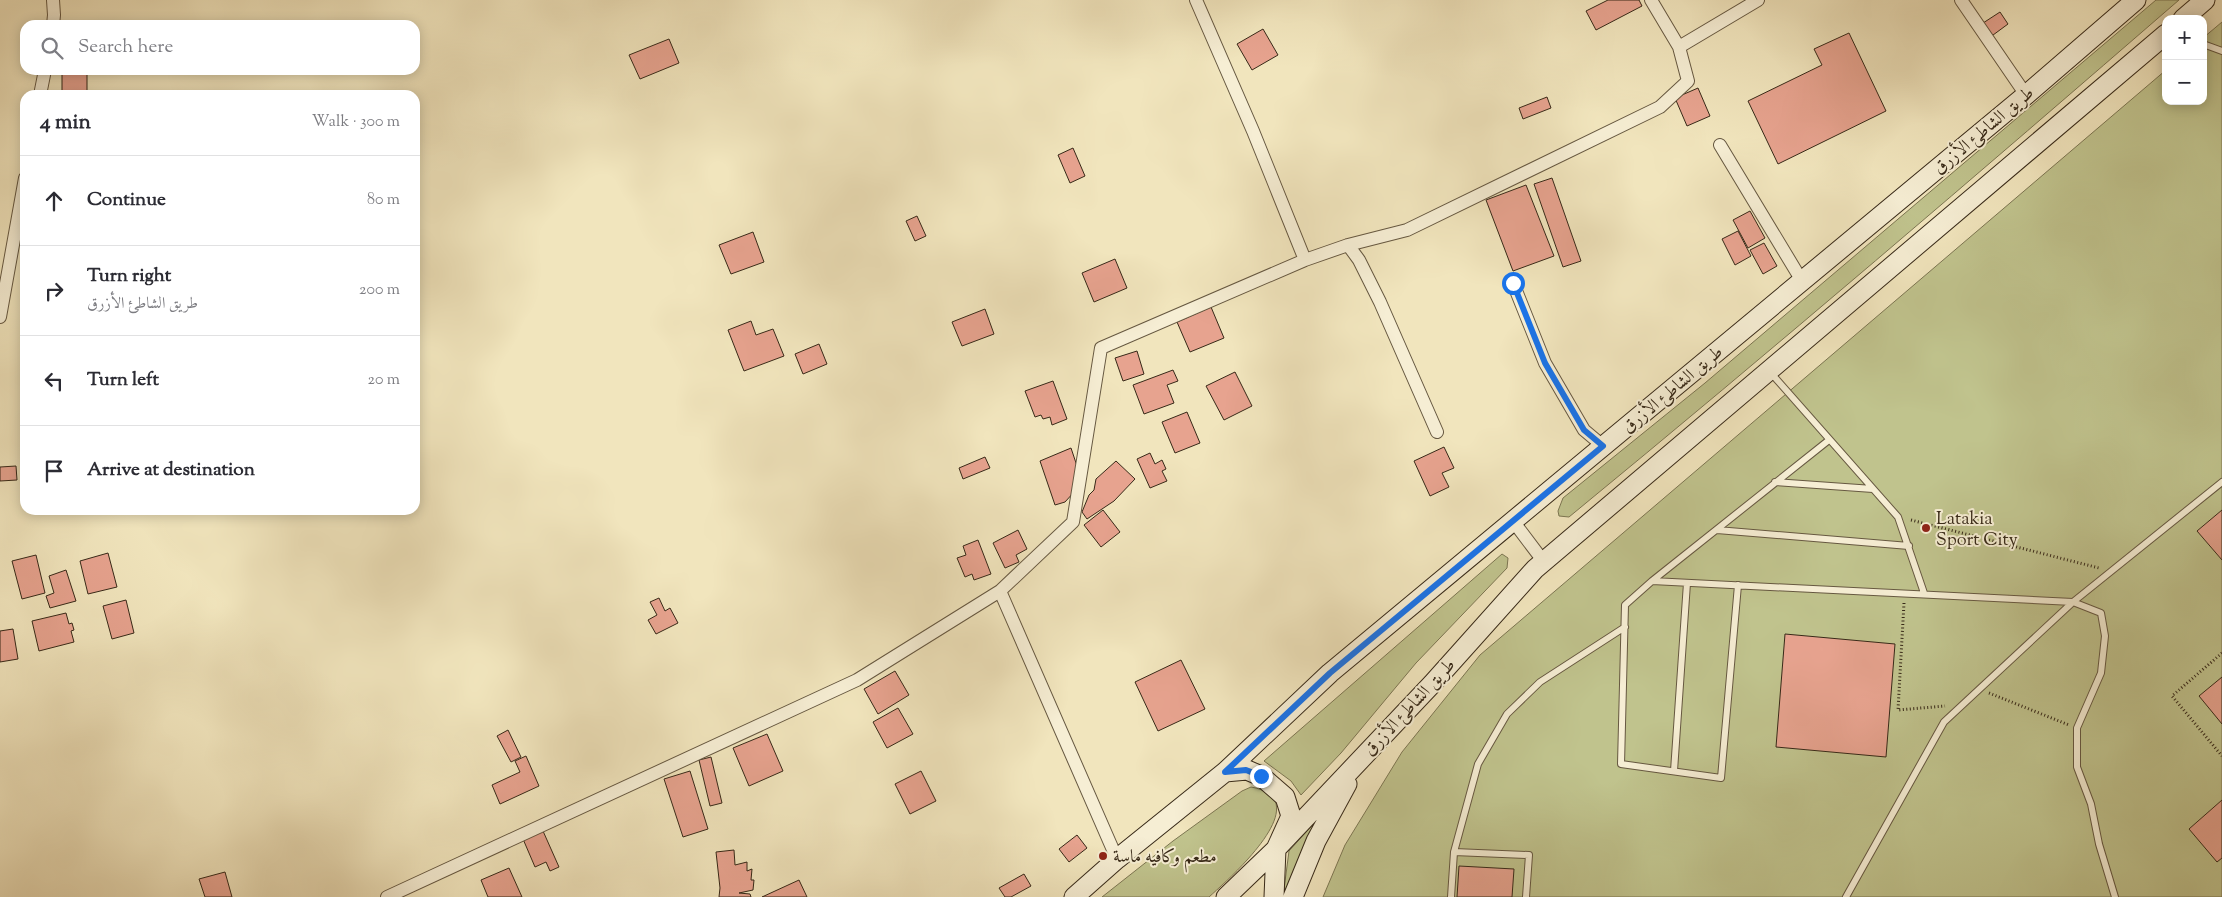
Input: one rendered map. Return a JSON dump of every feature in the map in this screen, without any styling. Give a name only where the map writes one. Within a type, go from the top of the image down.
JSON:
[{"type":"main road","name":"طريق الشاطئ الأزرق","points":[[1074,897],[1117,859],[1225,772],[1330,673],[2026,95],[2136,0]]},
{"type":"main road","points":[[2188,15],[2205,0]]},
{"type":"main road","name":"طريق الشاطئ الأزرق","points":[[1226,897],[1276,849],[1361,760],[1544,562],[2162,37]]},
{"type":"main road","points":[[1293,897],[1316,841],[1361,760]]},
{"type":"main road","points":[[1225,772],[1246,770],[1261,776],[1285,797],[1290,816],[1276,849],[1274,897]]},
{"type":"street","points":[[53,0],[54,20]]},
{"type":"street","points":[[1196,0],[1253,132],[1305,260]]},
{"type":"street","points":[[387,897],[857,680],[1000,591],[1073,522],[1101,348],[1305,260],[1348,245],[1407,230],[1660,107],[1688,81],[1679,47],[1651,0]]},
{"type":"street","points":[[1679,47],[1758,0]]},
{"type":"street","points":[[1961,0],[2026,95]]},
{"type":"street","points":[[41,90],[43,75]]},
{"type":"street","points":[[1720,146],[1802,281]]},
{"type":"street","points":[[0,317],[20,206]]},
{"type":"street","points":[[1348,245],[1359,260],[1380,302],[1437,432]]},
{"type":"street","points":[[1513,283],[1545,363],[1584,430],[1603,446]]},
{"type":"street","points":[[1513,520],[1544,562]]},
{"type":"street","points":[[1000,591],[1117,859]]},
{"type":"lane","points":[[2207,45],[2222,51]]},
{"type":"lane","points":[[1769,371],[1898,517],[1924,593]]},
{"type":"lane","points":[[1738,585],[1721,778],[1621,764],[1625,605],[1652,581],[1829,440]]},
{"type":"lane","points":[[1776,482],[1873,489]]},
{"type":"lane","points":[[1846,897],[1944,722],[2073,602],[2222,482]]},
{"type":"lane","points":[[1717,530],[1909,546]]},
{"type":"lane","points":[[1652,581],[1904,592],[2073,602],[2101,613],[2105,636],[2101,673],[2077,728],[2076,767],[2091,804],[2099,844],[2115,897]]},
{"type":"lane","points":[[1674,771],[1687,583]]},
{"type":"lane","points":[[1451,897],[1454,852],[1478,764],[1507,714],[1540,682],[1625,627]]},
{"type":"lane","points":[[1454,852],[1529,855],[1526,897]]},
{"type":"path","points":[[1898,517],[2112,571]]},
{"type":"path","points":[[1904,592],[1898,710],[1963,704]]},
{"type":"path","points":[[2222,653],[2172,696],[2222,756]]},
{"type":"path","points":[[1979,689],[2077,728]]},
{"type":"green space","points":[[2156,0],[2179,0],[1723,390],[1569,517],[1559,516],[1558,511],[1563,498],[1705,383]]},
{"type":"green space","name":"Latakia Sport City","points":[[2222,22],[2222,897],[1323,897],[1345,845],[1402,752],[1480,655],[2162,73],[2162,105],[2207,105],[2207,35]]},
{"type":"green space","points":[[1502,554],[1508,558],[1507,568],[1416,663],[1341,753],[1301,795],[1291,781],[1264,761]]},
{"type":"green space","points":[[1251,787],[1270,794],[1276,807],[1274,822],[1250,857],[1209,897],[1102,897],[1173,841],[1242,791]]},
{"type":"green space","points":[[1316,821],[1285,897],[1283,897],[1289,851]]},
{"type":"building","points":[[1608,0],[1639,0],[1642,6],[1596,30],[1586,11]]},
{"type":"building","points":[[2000,12],[2008,24],[1989,38],[1980,25]]},
{"type":"building","points":[[1263,29],[1278,55],[1252,70],[1237,44]]},
{"type":"building","points":[[1849,33],[1886,111],[1778,164],[1748,101],[1822,65],[1814,49]]},
{"type":"building","points":[[669,39],[679,63],[640,79],[629,55]]},
{"type":"building","points":[[62,75],[87,75],[87,90],[62,90]]},
{"type":"building","points":[[1698,88],[1710,116],[1687,126],[1675,98]]},
{"type":"building","points":[[1547,97],[1551,108],[1523,119],[1519,108]]},
{"type":"building","points":[[1073,148],[1085,176],[1070,183],[1058,155]]},
{"type":"building","points":[[1552,178],[1581,261],[1563,267],[1534,184]]},
{"type":"building","points":[[1526,185],[1554,256],[1513,271],[1486,200]]},
{"type":"building","points":[[1750,211],[1765,238],[1748,248],[1733,220]]},
{"type":"building","points":[[917,216],[926,236],[915,241],[906,221]]},
{"type":"building","points":[[1738,231],[1751,256],[1735,265],[1722,239]]},
{"type":"building","points":[[753,232],[764,262],[731,274],[719,245]]},
{"type":"building","points":[[1764,243],[1777,266],[1763,274],[1750,250]]},
{"type":"building","points":[[1115,259],[1127,288],[1094,302],[1082,273]]},
{"type":"building","points":[[1211,307],[1224,338],[1190,352],[1177,322]]},
{"type":"building","points":[[985,309],[994,334],[962,346],[952,322]]},
{"type":"building","points":[[751,321],[756,335],[773,329],[784,356],[744,371],[728,330]]},
{"type":"building","points":[[819,344],[827,364],[803,374],[795,354]]},
{"type":"building","points":[[1137,351],[1144,374],[1123,381],[1115,358]]},
{"type":"building","points":[[1173,370],[1178,381],[1167,385],[1174,403],[1144,414],[1133,385]]},
{"type":"building","points":[[1235,372],[1252,406],[1224,420],[1206,386]]},
{"type":"building","points":[[1053,381],[1067,419],[1052,425],[1050,417],[1043,419],[1041,415],[1035,417],[1025,391]]},
{"type":"building","points":[[1187,412],[1200,443],[1175,453],[1162,422]]},
{"type":"building","points":[[1444,447],[1454,468],[1442,473],[1449,487],[1430,496],[1414,461]]},
{"type":"building","points":[[1071,448],[1078,469],[1075,491],[1065,502],[1055,505],[1040,461]]},
{"type":"building","points":[[1150,453],[1155,464],[1162,460],[1166,469],[1162,471],[1167,481],[1150,488],[1137,459]]},
{"type":"building","points":[[985,457],[990,468],[963,479],[959,468]]},
{"type":"building","points":[[1116,461],[1135,479],[1114,501],[1087,519],[1082,512],[1089,495],[1094,490],[1096,479]]},
{"type":"building","points":[[16,466],[17,480],[0,481],[0,467]]},
{"type":"building","points":[[1103,510],[1120,532],[1101,547],[1084,525]]},
{"type":"building","points":[[2222,510],[2222,560],[2197,531]]},
{"type":"building","points":[[1018,530],[1027,549],[1016,555],[1019,562],[1005,568],[993,543]]},
{"type":"building","points":[[978,540],[991,574],[974,580],[972,574],[965,577],[957,558],[966,555],[963,546]]},
{"type":"building","points":[[108,553],[117,587],[88,594],[80,561]]},
{"type":"building","points":[[36,555],[45,593],[22,599],[12,561]]},
{"type":"building","points":[[66,570],[76,601],[50,608],[46,596],[54,593],[49,576]]},
{"type":"building","points":[[659,598],[665,611],[670,608],[678,623],[656,634],[648,620],[657,615],[650,602]]},
{"type":"building","points":[[126,600],[134,633],[112,639],[103,606]]},
{"type":"building","points":[[66,613],[69,624],[72,623],[74,630],[71,631],[74,642],[39,651],[32,621]]},
{"type":"building","points":[[13,629],[18,659],[0,662],[0,631]]},
{"type":"building","points":[[1785,634],[1895,644],[1886,757],[1776,747]]},
{"type":"building","points":[[1181,660],[1205,709],[1158,731],[1135,682]]},
{"type":"building","points":[[895,671],[909,695],[878,714],[864,689]]},
{"type":"building","points":[[2222,677],[2222,724],[2199,696]]},
{"type":"building","points":[[898,708],[913,734],[887,748],[873,722]]},
{"type":"building","points":[[508,730],[521,757],[511,762],[497,736]]},
{"type":"building","points":[[767,734],[783,771],[749,786],[733,748]]},
{"type":"building","points":[[526,756],[539,786],[500,804],[492,785],[520,772],[515,761]]},
{"type":"building","points":[[711,757],[722,803],[710,806],[699,760]]},
{"type":"building","points":[[690,771],[708,829],[683,837],[664,779]]},
{"type":"building","points":[[921,771],[936,801],[910,814],[895,784]]},
{"type":"building","points":[[2222,800],[2222,858],[2217,862],[2189,829]]},
{"type":"building","points":[[543,831],[559,867],[550,871],[546,862],[535,867],[523,839]]},
{"type":"building","points":[[1077,835],[1087,848],[1069,862],[1059,849]]},
{"type":"building","points":[[734,850],[735,865],[747,862],[747,871],[752,869],[751,880],[754,880],[753,890],[739,893],[750,894],[751,897],[719,897],[720,888],[716,852]]},
{"type":"building","points":[[1459,866],[1514,869],[1512,897],[1457,897]]},
{"type":"building","points":[[509,868],[522,897],[488,897],[481,880]]},
{"type":"building","points":[[225,872],[232,897],[205,897],[199,879]]},
{"type":"building","points":[[1024,874],[1031,886],[1011,897],[1005,897],[999,888]]},
{"type":"building","points":[[799,880],[807,897],[762,897]]},
{"type":"place","name":"Latakia Sport City","points":[[1926,528]]},
{"type":"place","name":"مطعم وكافيه ماسة","points":[[1103,856]]},
{"type":"route","points":[[1261,776],[1246,770],[1225,772],[1330,673],[1603,446],[1584,430],[1545,363],[1513,283]]}]
